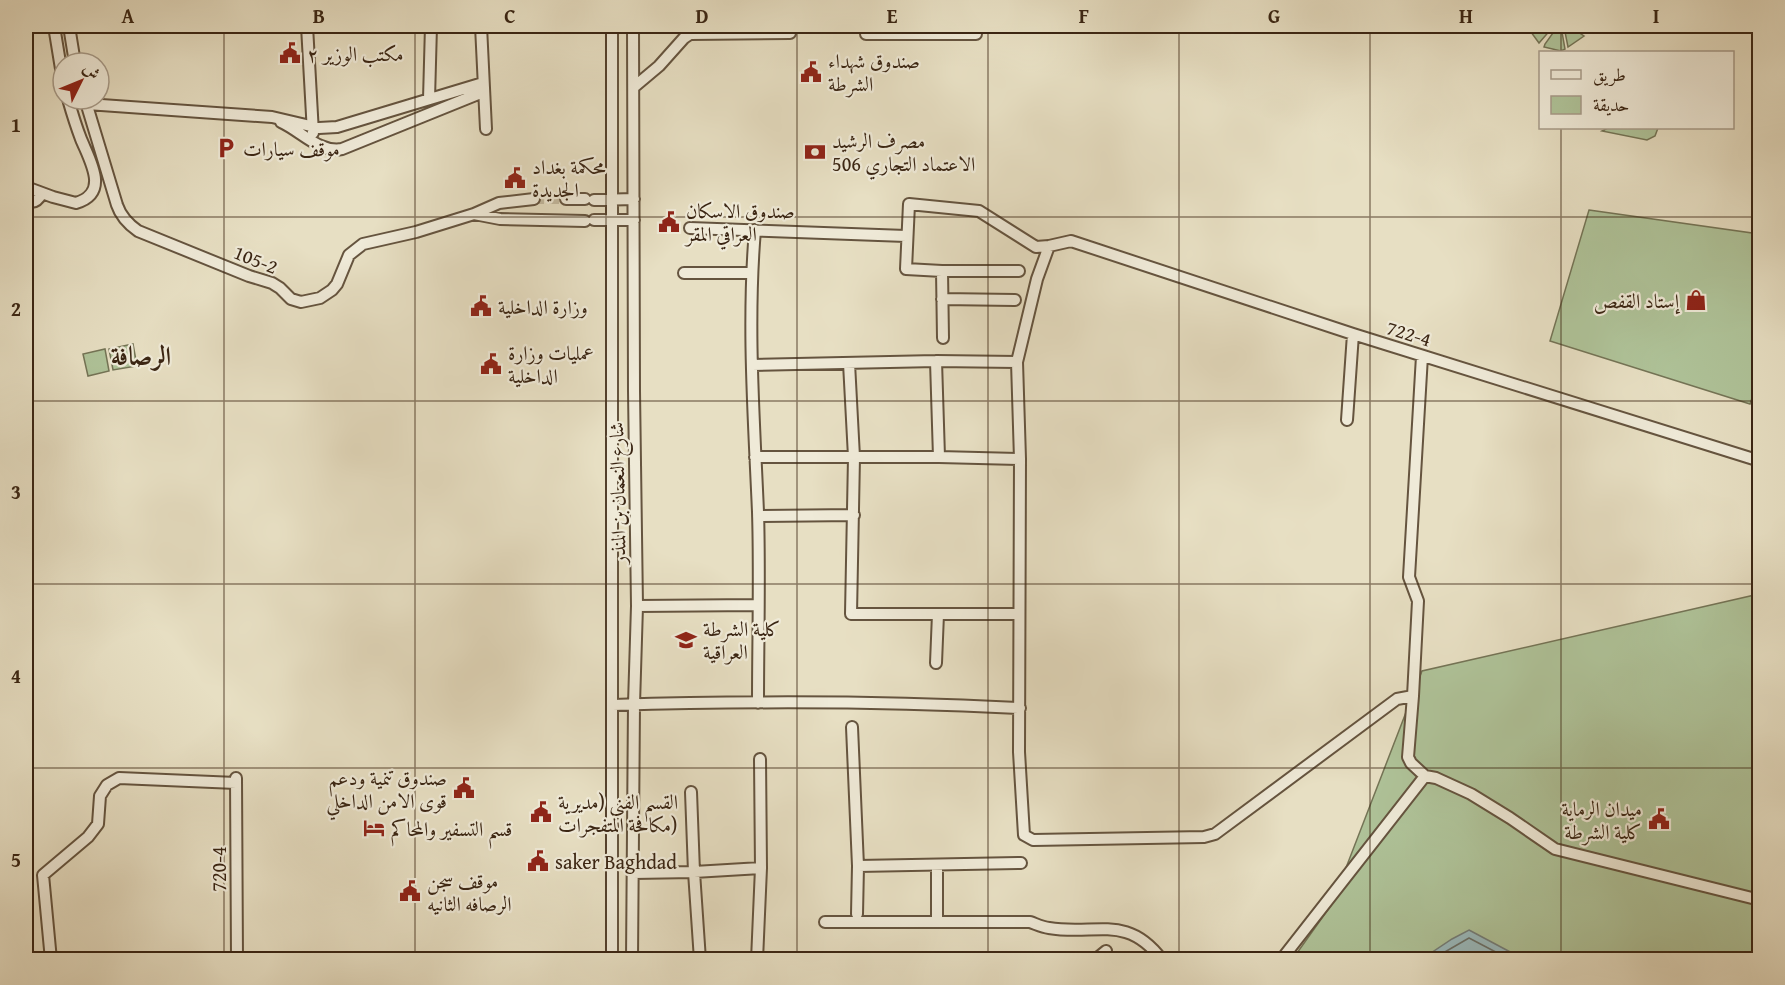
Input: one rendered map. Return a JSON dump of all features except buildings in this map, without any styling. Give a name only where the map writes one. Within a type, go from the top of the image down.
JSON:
[{"type":"street","points":[[54,26],[58,51]]},
{"type":"street","points":[[69,26],[73,51]]},
{"type":"street","points":[[307,26],[314,142]]},
{"type":"street","points":[[429,99],[431,26]]},
{"type":"street","points":[[481,26],[486,129]]},
{"type":"street","name":"شارع النعمان بن المنذر","points":[[612,26],[612,960]]},
{"type":"street","name":"شارع النعمان بن المنذر","points":[[632,960],[637,606],[633,26]]},
{"type":"street","points":[[634,87],[659,66],[690,34],[790,33],[790,26]]},
{"type":"street","points":[[867,26],[866,34],[976,34]]},
{"type":"street","points":[[264,116],[290,126],[327,149],[342,149],[483,88]]},
{"type":"street","points":[[111,103],[264,116],[325,128],[337,127],[429,99],[483,88]]},
{"type":"street","points":[[26,187],[76,202],[88,196],[95,183],[95,174],[72,111]]},
{"type":"street","name":"105-2","points":[[89,111],[117,205],[127,223],[138,231],[272,283],[296,301],[313,300],[327,295],[337,284],[350,255],[363,244],[416,232],[508,201],[534,199]]},
{"type":"street","points":[[26,201],[36,201],[42,193]]},
{"type":"street","points":[[566,199],[634,199]]},
{"type":"street","points":[[508,201],[508,219]]},
{"type":"street","points":[[1019,271],[906,269],[909,204],[979,211],[1036,247],[1049,246],[1037,279],[1017,362],[1020,459],[1019,752],[1024,835],[1033,840],[1204,837],[1215,834],[1397,699],[1413,696]]},
{"type":"street","name":"105-2","points":[[474,214],[508,219],[634,220]]},
{"type":"street","points":[[690,228],[906,236]]},
{"type":"street","points":[[755,230],[751,273],[758,516],[758,703]]},
{"type":"street","name":"722-4","points":[[1049,246],[1071,241],[1353,334],[1760,461]]},
{"type":"street","points":[[942,271],[944,338]]},
{"type":"street","points":[[684,273],[751,273]]},
{"type":"street","points":[[942,299],[1015,300]]},
{"type":"street","points":[[1347,420],[1353,334]]},
{"type":"street","points":[[1422,356],[1409,578],[1418,601],[1408,757],[1411,763],[1425,776],[1436,778],[1472,794],[1555,849],[1760,900]]},
{"type":"street","points":[[752,365],[936,361],[1017,362]]},
{"type":"street","points":[[936,361],[939,457]]},
{"type":"street","points":[[849,363],[854,457],[851,614],[1019,614]]},
{"type":"street","points":[[613,388],[616,395],[622,399],[630,396],[634,391]]},
{"type":"street","points":[[755,457],[1020,459]]},
{"type":"street","points":[[758,516],[854,515]]},
{"type":"street","points":[[637,606],[758,605]]},
{"type":"street","points":[[936,663],[938,614]]},
{"type":"street","points":[[613,705],[935,704],[1020,708]]},
{"type":"street","points":[[852,728],[858,866],[857,914]]},
{"type":"street","points":[[757,960],[761,868],[760,759]]},
{"type":"street","points":[[1281,960],[1425,776]]},
{"type":"street","name":"720-4","points":[[51,960],[43,875],[88,837],[98,824],[100,796],[107,785],[119,778],[236,780],[237,960]]},
{"type":"street","points":[[692,792],[694,872],[700,960]]},
{"type":"street","points":[[858,866],[1021,864]]},
{"type":"street","points":[[937,866],[937,922]]},
{"type":"street","points":[[633,873],[761,868]]},
{"type":"street","points":[[825,922],[1030,922],[1048,928],[1121,929],[1141,938],[1162,960]]},
{"type":"street","points":[[612,929],[633,930]]},
{"type":"street","points":[[1095,960],[1106,951]]},
{"type":"green space","points":[[1550,26],[1552,28],[1539,43],[1528,28]]},
{"type":"green space","points":[[1572,28],[1584,36],[1568,47],[1565,32]]},
{"type":"green space","points":[[1555,30],[1562,32],[1565,49],[1561,51],[1544,47]]},
{"type":"green space","points":[[1606,129],[1658,129],[1655,136],[1647,140],[1602,131]]},
{"type":"green space","points":[[1589,210],[1759,234],[1759,378],[1750,404],[1550,341]]},
{"type":"green space","points":[[133,344],[137,366],[113,370],[109,349]]},
{"type":"green space","points":[[105,349],[109,371],[88,376],[83,354]]},
{"type":"green space","points":[[1759,594],[1759,959],[1292,960],[1332,904],[1422,671]]},
{"type":"water","points":[[1469,930],[1514,954],[1521,959],[1422,959]]},
{"type":"tunnel","points":[[534,199],[566,199]]},
{"type":"place","name":"مكتب الوزير ٢","points":[[290,53]]},
{"type":"place","name":"صندوق شهداء الشرطة","points":[[811,72]]},
{"type":"place","name":"موقف سيارات","points":[[226,148]]},
{"type":"place","name":"مصرف الرشيد الاعتماد التجاري 506","points":[[815,152]]},
{"type":"place","name":"محكمة بغداد الجديدة","points":[[515,178]]},
{"type":"place","name":"صندوق الاسكان العراقي المقر","points":[[669,222]]},
{"type":"place","name":"إستاد القفص","points":[[1696,300]]},
{"type":"place","name":"وزارة الداخلية","points":[[481,306]]},
{"type":"place","name":"عمليات وزارة الداخلية","points":[[491,364]]},
{"type":"place","name":"كلية الشرطة العراقية","points":[[686,640]]},
{"type":"place","name":"صندوق تنمية ودعم قوى الامن الداخلي","points":[[464,788]]},
{"type":"place","name":"القسم الفني (مديرية مكافحة المتفجرات)","points":[[541,812]]},
{"type":"place","name":"ميدان الرماية كلية الشرطة","points":[[1659,819]]},
{"type":"place","name":"قسم التسفير والمحاكم","points":[[374,828]]},
{"type":"place","name":"saker Baghdad","points":[[538,861]]},
{"type":"place","name":"موقف سجن الرصافه الثانيه","points":[[410,891]]},
{"type":"district","name":"الرصافة","points":[[141,355]]}]
